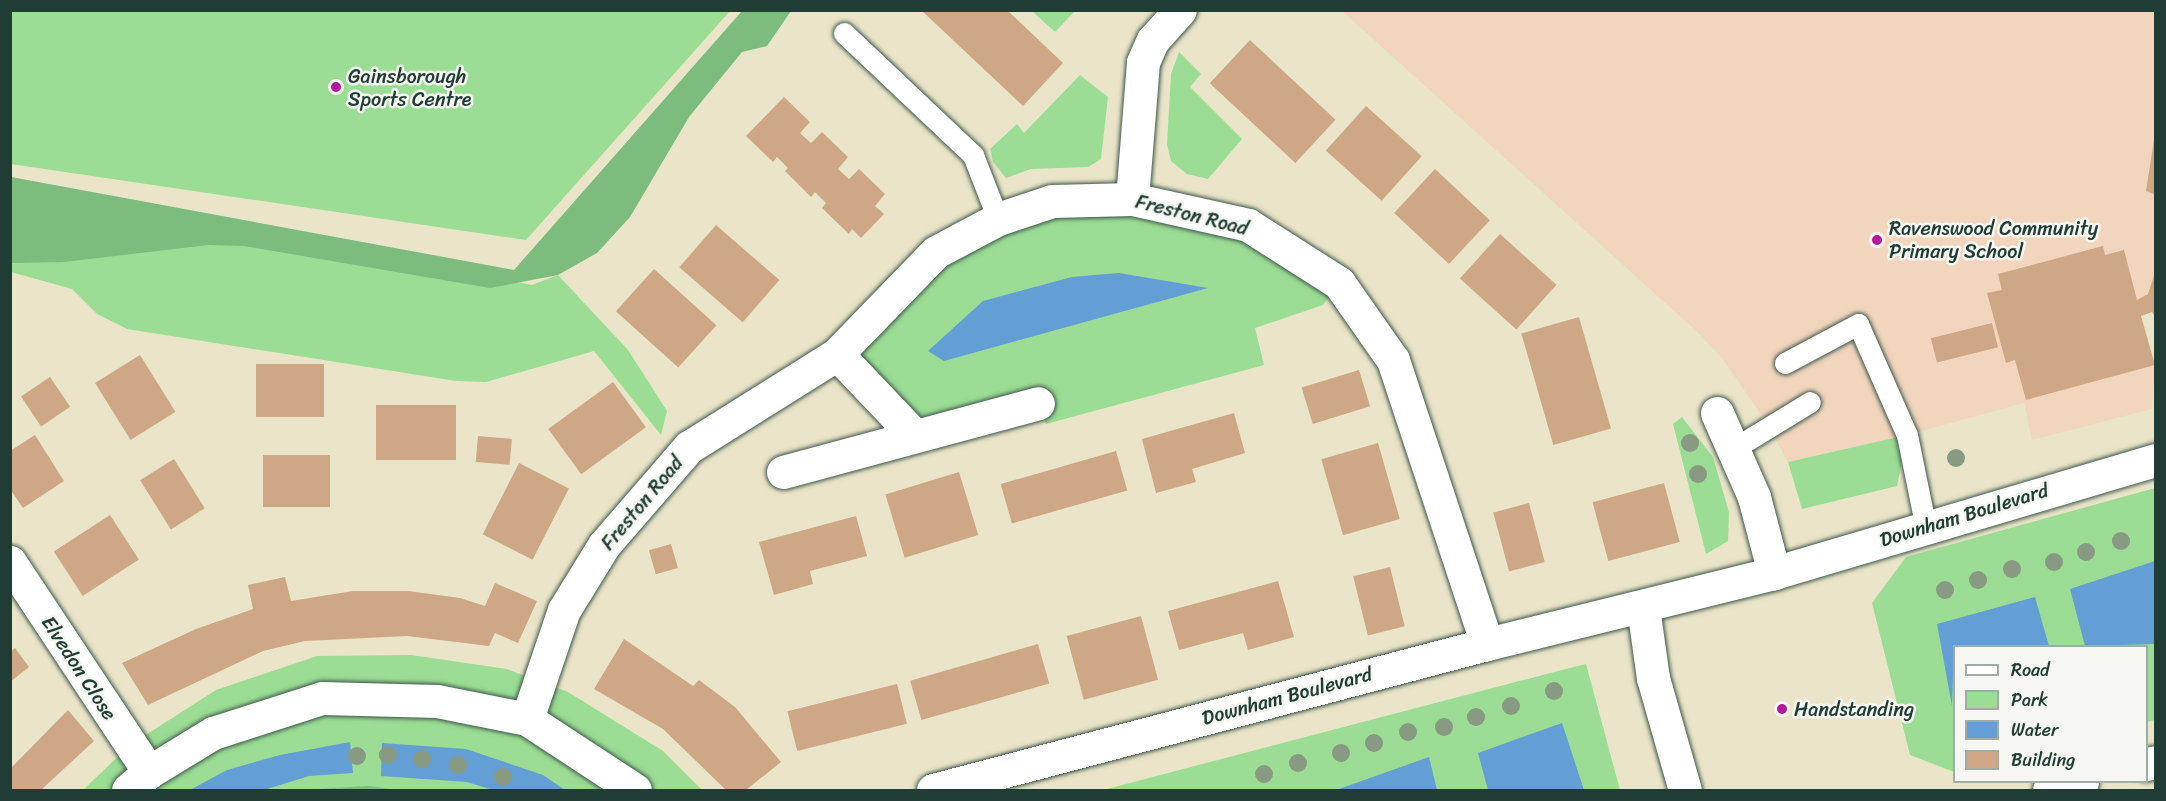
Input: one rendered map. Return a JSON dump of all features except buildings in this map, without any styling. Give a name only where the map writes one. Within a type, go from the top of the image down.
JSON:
[{"type":"street","points":[[1132,199],[1143,62],[1153,40],[1180,10]]},
{"type":"street","name":"Freston Road","points":[[527,719],[564,610],[604,545],[689,447],[837,354],[936,252],[998,219],[1052,201],[1132,199],[1248,225],[1339,283],[1393,360],[1487,644]]},
{"type":"street","points":[[837,354],[915,436]]},
{"type":"street","points":[[783,472],[1038,403]]},
{"type":"street","points":[[1717,413],[1754,497],[1774,573]]},
{"type":"street","name":"Downham Boulevard","points":[[933,790],[1487,644],[1774,573],[2082,478],[2156,460]]},
{"type":"street","name":"Elvedon Close","points":[[10,562],[139,781]]},
{"type":"street","points":[[1643,607],[1653,678],[1686,790]]},
{"type":"street","points":[[139,781],[213,733],[322,698],[437,701],[527,719],[635,790]]},
{"type":"street","points":[[2049,790],[2078,783]]},
{"type":"lane","points":[[844,33],[973,155],[998,219]]},
{"type":"lane","points":[[1785,363],[1858,324],[1907,435],[1926,528]]},
{"type":"lane","points":[[1733,449],[1810,402]]},
{"type":"shaded area","name":"Ravenswood Community Primary School","points":[[1342,11],[2155,11],[2155,318],[2152,312],[2141,316],[2155,365],[2152,409],[2032,440],[2024,403],[1907,435],[1788,462],[1768,425],[1722,358],[1694,329]]},
{"type":"green space","name":"Gainsborough Sports Centre","points":[[10,11],[730,11],[526,240],[11,164]]},
{"type":"green space","points":[[742,11],[791,11],[767,46],[742,52],[689,117],[630,217],[597,253],[558,275],[490,288],[244,246],[208,245],[64,262],[11,263],[11,177],[514,270]]},
{"type":"green space","points":[[1032,11],[1075,11],[1055,32]]},
{"type":"green space","points":[[1179,52],[1201,74],[1190,87],[1242,139],[1208,179],[1187,174],[1171,161],[1167,144],[1171,74]]},
{"type":"green space","points":[[1080,75],[1108,97],[1101,159],[1088,167],[1031,169],[1006,178],[993,162],[990,149],[1017,124],[1024,133]]},
{"type":"green space","points":[[1052,201],[1248,225],[1339,283],[1323,305],[1255,328],[1264,365],[1046,424],[1038,403],[915,436],[837,354],[936,252]]},
{"type":"green space","points":[[10,241],[349,247],[532,285],[558,275],[628,350],[667,411],[661,435],[594,351],[486,382],[456,381],[127,329],[97,314],[72,289],[11,272]]},
{"type":"green space","points":[[1682,417],[1713,457],[1729,512],[1728,541],[1706,554],[1673,424]]},
{"type":"green space","points":[[1907,435],[1897,486],[1802,509],[1788,462]]},
{"type":"green space","points":[[2155,488],[2155,720],[2148,722],[2148,645],[1953,645],[1953,772],[1910,755],[1872,603],[1906,557]]},
{"type":"green space","points":[[411,655],[507,669],[568,692],[663,751],[702,790],[83,790],[130,745],[216,690],[317,656]]},
{"type":"green space","points":[[1586,664],[1620,790],[1103,790],[1558,671]]},
{"type":"green space","points":[[369,786],[398,790],[312,790],[317,789]]},
{"type":"water","points":[[1119,273],[1208,288],[944,361],[928,351],[983,301],[1072,277]]},
{"type":"water","points":[[2155,561],[2155,644],[2085,645],[2070,589]]},
{"type":"water","points":[[2035,597],[2049,645],[1953,645],[1952,706],[1937,624]]},
{"type":"water","points":[[1562,723],[1584,790],[1488,790],[1478,753]]},
{"type":"water","points":[[350,742],[353,773],[309,776],[264,790],[190,790],[227,770],[280,755]]},
{"type":"water","points":[[382,743],[466,749],[543,775],[565,790],[493,790],[467,782],[381,776]]},
{"type":"water","points":[[1429,757],[1437,790],[1339,790],[1339,789]]},
{"type":"place","name":"Gainsborough Sports Centre","points":[[336,87]]},
{"type":"place","name":"Ravenswood Community Primary School","points":[[1877,240]]},
{"type":"place","name":"Handstanding","points":[[1782,709]]}]
